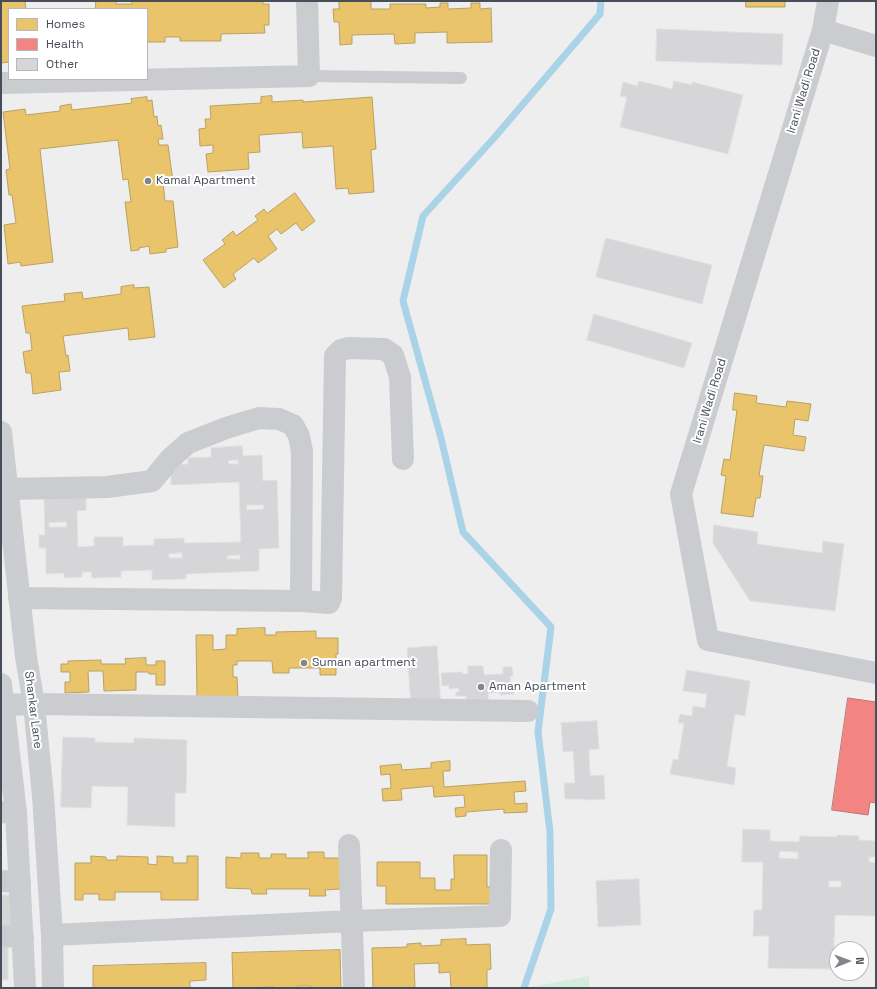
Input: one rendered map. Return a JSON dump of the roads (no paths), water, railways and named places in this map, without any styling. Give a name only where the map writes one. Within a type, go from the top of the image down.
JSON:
[{"type":"street","points":[[148,80],[309,76],[307,1]]},
{"type":"street","name":"Irani Wadi Road","points":[[828,1],[823,30],[681,494],[708,640],[876,672]]},
{"type":"street","points":[[823,30],[876,46]]},
{"type":"street","points":[[1,83],[133,80]]},
{"type":"street","points":[[19,598],[301,601],[329,603],[331,598],[335,356],[341,350],[349,348],[384,349],[393,355],[400,378],[403,459]]},
{"type":"street","points":[[7,489],[107,487],[152,481],[170,459],[188,443],[226,428],[259,418],[279,419],[293,425],[299,436],[302,451],[301,601]]},
{"type":"street","name":"Shankar Lane","points":[[1,432],[26,657],[34,704],[43,796],[52,935],[52,988]]},
{"type":"street","points":[[25,988],[23,937],[10,882],[2,694],[34,704],[528,711]]},
{"type":"street","points":[[349,845],[354,988]]},
{"type":"street","points":[[52,935],[352,921],[500,916],[501,850]]},
{"type":"street","points":[[1,936],[23,937]]},
{"type":"lane","points":[[309,76],[461,78]]},
{"type":"waterway","points":[[524,988],[551,909],[550,832],[538,732],[551,627],[463,532],[441,438],[403,301],[423,216],[494,138],[600,14],[601,1]]},
{"type":"place","name":"Kamal Apartment","points":[[148,181]]},
{"type":"place","name":"Suman apartment","points":[[304,663]]},
{"type":"place","name":"Aman Apartment","points":[[481,687]]}]
